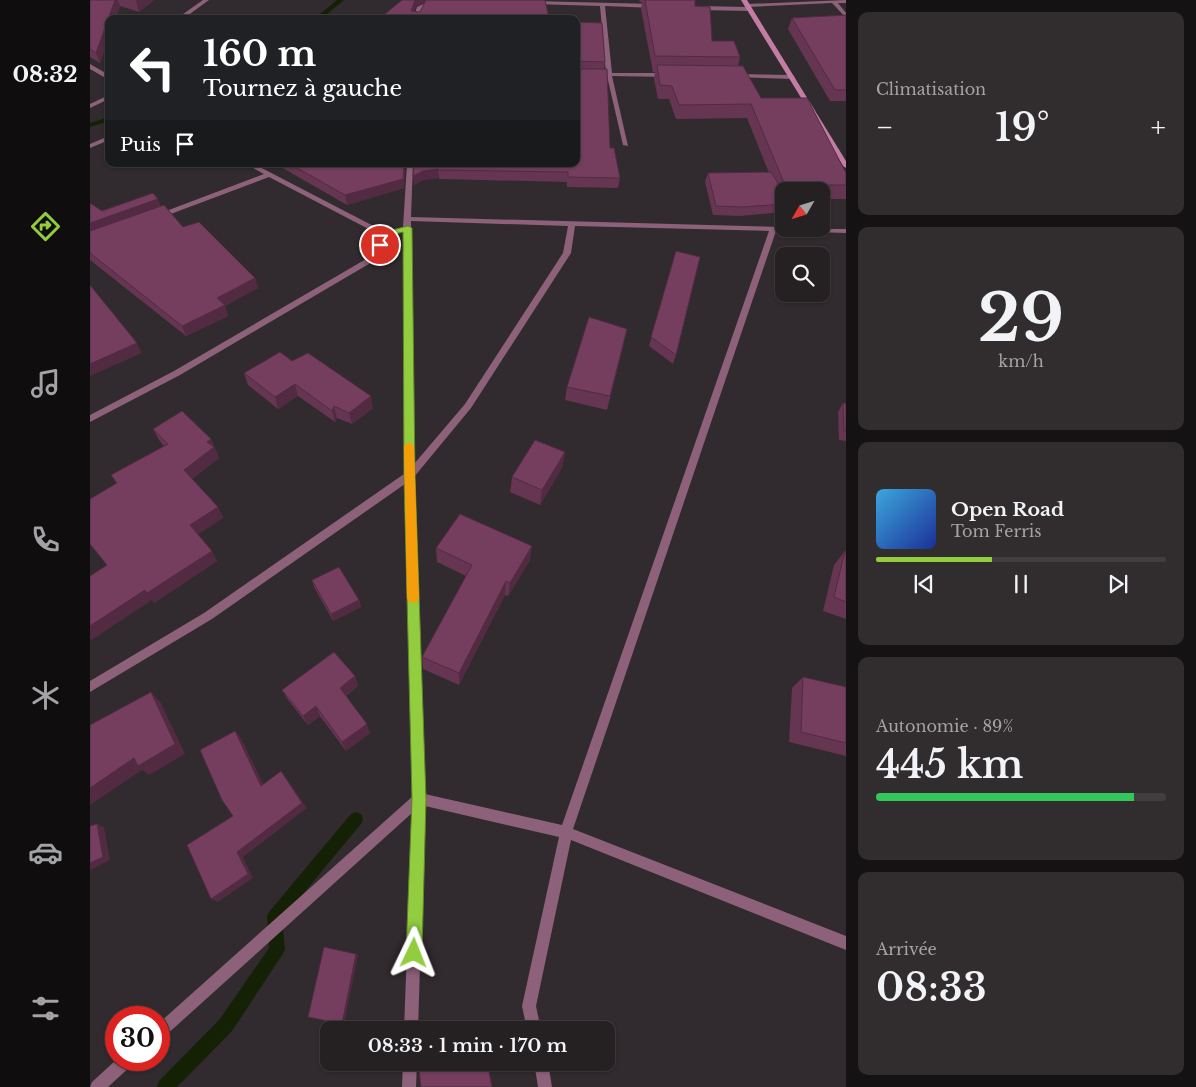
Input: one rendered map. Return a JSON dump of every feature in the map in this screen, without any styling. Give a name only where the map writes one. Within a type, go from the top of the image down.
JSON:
[{"type":"street","points":[[185,15],[206,0]]},
{"type":"street","points":[[416,15],[421,5],[435,1],[444,1]]},
{"type":"street","points":[[690,7],[846,1]]},
{"type":"street","points":[[524,2],[661,6]]},
{"type":"street","points":[[834,2],[846,16]]},
{"type":"street","points":[[602,4],[609,74],[626,145]]},
{"type":"street","points":[[747,5],[846,166]]},
{"type":"street","points":[[90,66],[105,76]]},
{"type":"street","points":[[101,73],[105,70]]},
{"type":"street","points":[[580,74],[677,75]]},
{"type":"street","points":[[725,76],[792,77]]},
{"type":"street","points":[[90,106],[105,99]]},
{"type":"street","points":[[90,146],[105,140]]},
{"type":"street","points":[[254,167],[384,234]]},
{"type":"street","points":[[410,167],[407,223],[409,476],[419,799],[411,1021]]},
{"type":"street","points":[[146,220],[268,176]]},
{"type":"street","points":[[90,419],[177,373],[376,256],[384,234],[407,223],[572,224],[846,231]]},
{"type":"street","points":[[90,688],[208,616],[409,476],[468,406],[568,253],[572,224]]},
{"type":"street","points":[[532,1021],[529,1006],[566,832],[773,229]]},
{"type":"street","points":[[419,799],[566,832],[846,943]]},
{"type":"street","points":[[170,1022],[419,799]]},
{"type":"street","points":[[97,1087],[115,1071]]},
{"type":"street","points":[[409,1087],[410,1071]]},
{"type":"street","points":[[542,1071],[546,1087]]},
{"type":"building","points":[[90,0],[115,0],[110,15],[105,15],[105,28],[96,53],[90,49]]},
{"type":"building","points":[[402,0],[415,0],[411,11],[420,12],[426,0],[545,0],[548,15],[384,15]]},
{"type":"building","points":[[645,0],[695,0],[695,6],[710,7],[712,41],[734,41],[740,57],[655,56]]},
{"type":"building","points":[[846,15],[846,90],[835,90],[792,18]]},
{"type":"building","points":[[580,22],[602,23],[605,62],[580,61]]},
{"type":"building","points":[[657,65],[743,66],[761,98],[807,98],[846,173],[846,185],[830,185],[830,182],[784,182],[751,104],[679,105],[672,86],[660,85]]},
{"type":"building","points":[[580,69],[607,69],[610,148],[614,148],[620,178],[568,177],[568,172],[438,169],[423,171],[413,176],[414,167],[580,167]]},
{"type":"building","points":[[295,167],[404,167],[403,179],[345,195]]},
{"type":"building","points":[[771,172],[777,182],[775,182],[775,205],[743,207],[716,206],[708,173]]},
{"type":"building","points":[[153,193],[158,199],[90,223],[90,203],[102,211]]},
{"type":"building","points":[[164,205],[183,227],[199,222],[255,278],[217,298],[225,305],[182,326],[90,253],[90,231]]},
{"type":"building","points":[[676,251],[700,257],[676,355],[651,337]]},
{"type":"building","points":[[90,285],[137,343],[90,364]]},
{"type":"building","points":[[589,317],[627,329],[610,396],[567,387]]},
{"type":"building","points":[[280,352],[292,361],[308,353],[371,396],[349,413],[334,406],[332,411],[295,384],[275,397],[244,373]]},
{"type":"building","points":[[843,403],[846,404],[846,431],[844,431]]},
{"type":"building","points":[[182,411],[211,439],[207,442],[214,447],[184,470],[218,507],[190,525],[212,551],[147,593],[145,590],[90,626],[90,576],[107,565],[90,544],[90,499],[117,483],[111,475],[168,444],[153,429]]},
{"type":"building","points":[[535,440],[565,452],[542,490],[512,477]]},
{"type":"building","points":[[460,514],[532,546],[510,583],[506,581],[459,673],[422,657],[472,565],[436,548]]},
{"type":"building","points":[[846,551],[846,602],[834,597]]},
{"type":"building","points":[[339,567],[359,600],[331,614],[312,580]]},
{"type":"building","points":[[334,652],[355,676],[340,688],[367,724],[342,742],[316,706],[303,716],[282,690]]},
{"type":"building","points":[[803,677],[846,687],[846,743],[801,732]]},
{"type":"building","points":[[151,692],[175,744],[138,766],[134,758],[90,788],[90,725]]},
{"type":"building","points":[[235,731],[261,786],[281,771],[302,803],[237,852],[248,874],[211,899],[187,845],[233,816],[222,800],[200,750]]},
{"type":"building","points":[[97,824],[103,857],[90,863],[90,826]]},
{"type":"building","points":[[324,947],[356,954],[343,1021],[327,1021],[308,1017]]},
{"type":"building","points":[[419,1071],[489,1071],[492,1087],[421,1087]]},
{"type":"waterway","points":[[322,15],[341,0]]},
{"type":"waterway","points":[[90,125],[105,120]]},
{"type":"waterway","points":[[165,1087],[226,1025],[277,950],[274,917],[356,819]]},
{"type":"slow traffic","points":[[409,446],[413,598]]},
{"type":"route","points":[[380,245],[384,234],[408,228],[409,476],[419,799],[414,953]]}]
